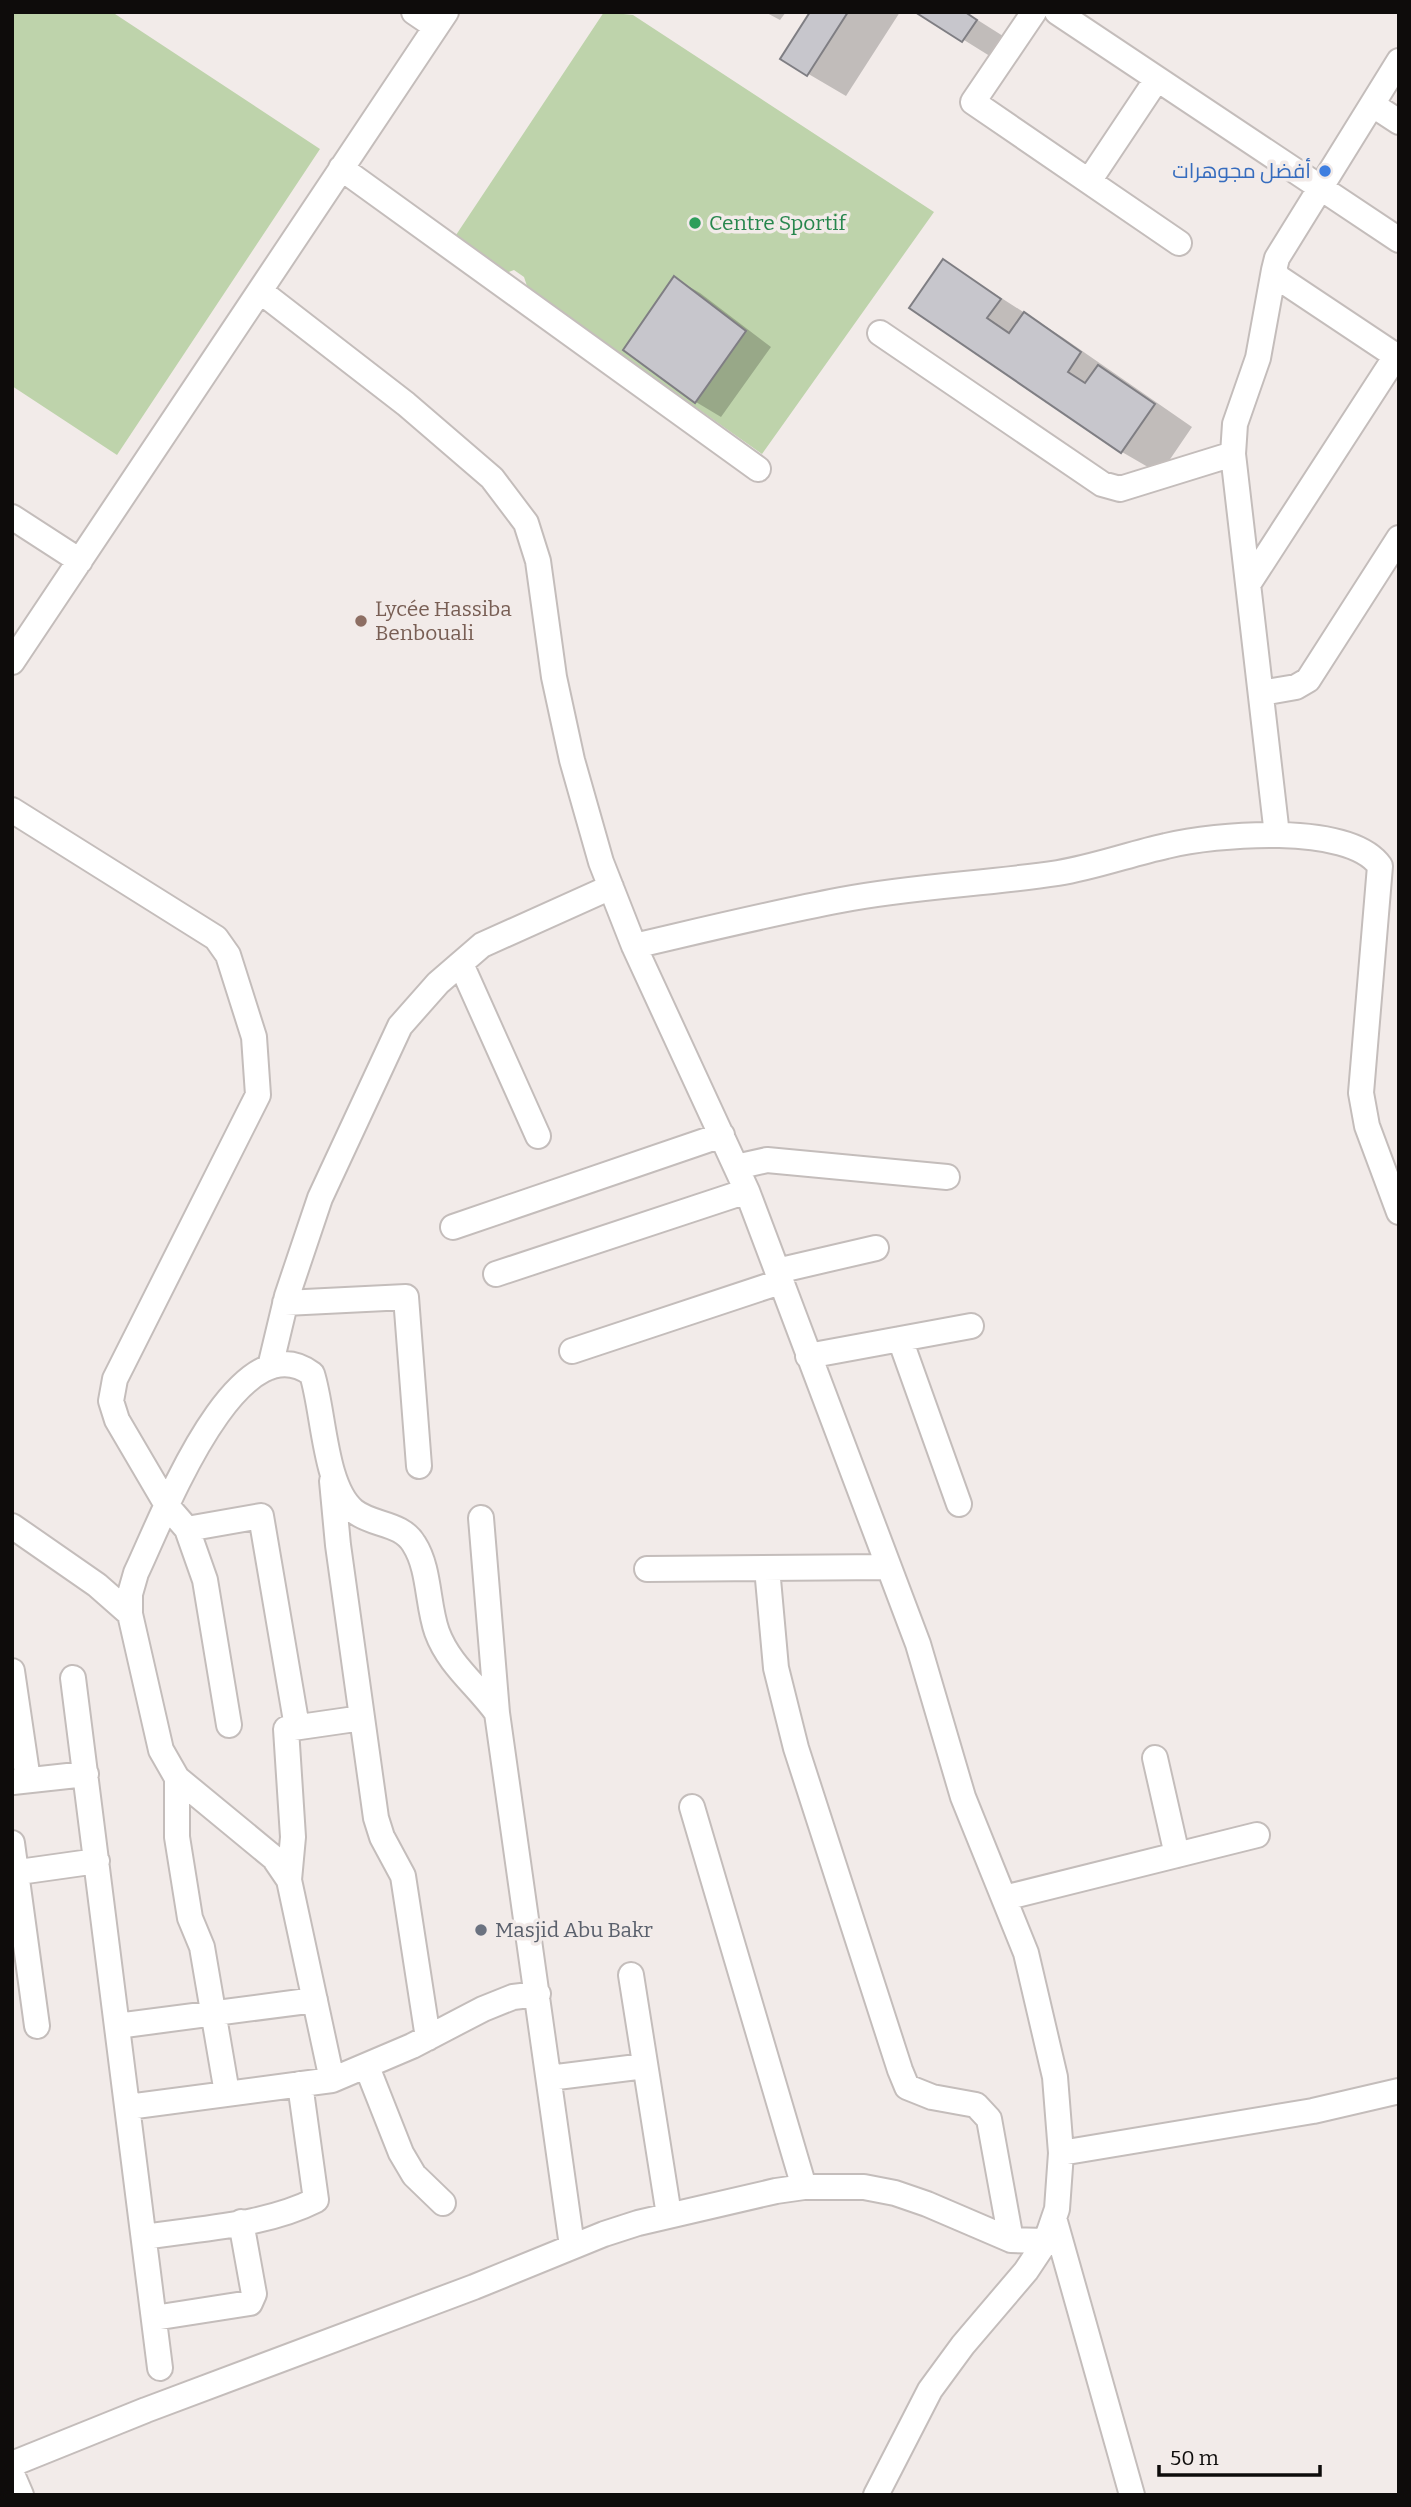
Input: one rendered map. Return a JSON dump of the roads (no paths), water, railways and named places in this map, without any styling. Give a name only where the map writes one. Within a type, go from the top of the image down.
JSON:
[{"type":"street","points":[[12,662],[441,20],[414,12]]},
{"type":"street","points":[[1034,12],[973,102],[1180,243]]},
{"type":"street","points":[[1057,12],[1399,240]]},
{"type":"street","points":[[1278,835],[1233,454],[1236,424],[1258,358],[1277,258],[1399,61]]},
{"type":"street","points":[[1089,181],[1157,79]]},
{"type":"street","points":[[1373,105],[1399,122]]},
{"type":"street","points":[[341,168],[758,469]]},
{"type":"street","points":[[1249,583],[1397,357],[1279,278],[1274,270]]},
{"type":"street","points":[[260,291],[396,396],[492,478],[526,523],[538,561],[554,677],[572,760],[611,887],[634,946],[747,1191],[918,1644],[963,1797],[1027,1953],[1044,2018],[1055,2077],[1061,2153],[1050,2230],[1027,2271],[963,2345],[930,2390],[876,2495]]},
{"type":"street","points":[[880,333],[1102,484],[1120,489],[1233,454]]},
{"type":"street","points":[[12,517],[80,561]]},
{"type":"street","points":[[1261,693],[1296,687],[1308,680],[1399,538]]},
{"type":"street","points":[[12,810],[216,938],[228,955],[254,1037],[258,1095],[115,1379],[111,1401],[117,1420],[168,1507],[187,1529],[205,1580],[229,1725]]},
{"type":"street","points":[[634,946],[843,900],[1059,872],[1203,840],[1278,835],[1344,843],[1372,855],[1380,866],[1361,1093],[1367,1126],[1399,1212]]},
{"type":"street","points":[[270,1367],[285,1303],[320,1198],[400,1026],[438,983],[482,945],[611,887]]},
{"type":"street","points":[[461,964],[538,1136]]},
{"type":"street","points":[[453,1227],[722,1135]]},
{"type":"street","points":[[736,1167],[767,1160],[947,1177]]},
{"type":"street","points":[[496,1274],[747,1191]]},
{"type":"street","points":[[572,1351],[779,1277],[876,1248]]},
{"type":"street","points":[[285,1303],[406,1297],[419,1466]]},
{"type":"street","points":[[808,1356],[971,1326]]},
{"type":"street","points":[[900,1339],[959,1504]]},
{"type":"street","points":[[289,1880],[274,1858],[177,1778],[161,1751],[130,1614],[136,1573],[210,1422],[242,1384],[281,1362],[299,1364],[312,1374],[330,1463],[338,1545],[376,1818],[382,1837],[403,1876],[428,2038]]},
{"type":"street","points":[[330,1463],[342,1497],[355,1512],[403,1531],[415,1544],[436,1629],[445,1652],[497,1713]]},
{"type":"street","points":[[187,1529],[261,1516],[296,1727]]},
{"type":"street","points":[[481,1518],[497,1713],[572,2246]]},
{"type":"street","points":[[12,1526],[97,1586],[130,1614]]},
{"type":"street","points":[[647,1569],[888,1567]]},
{"type":"street","points":[[767,1568],[776,1668],[796,1748],[900,2070],[907,2087],[932,2097],[976,2105],[989,2119],[1011,2240]]},
{"type":"street","points":[[12,1671],[20,1781],[86,1774]]},
{"type":"street","points":[[73,1678],[160,2368]]},
{"type":"street","points":[[332,2080],[289,1880],[293,1837],[286,1729],[362,1718]]},
{"type":"street","points":[[1155,1758],[1177,1855]]},
{"type":"street","points":[[177,1778],[177,1837],[190,1918],[202,1947],[227,2093]]},
{"type":"street","points":[[692,1807],[804,2187]]},
{"type":"street","points":[[1004,1898],[1257,1835]]},
{"type":"street","points":[[12,1843],[37,2026]]},
{"type":"street","points":[[14,1873],[97,1861]]},
{"type":"street","points":[[631,1975],[669,2215]]},
{"type":"street","points":[[128,2106],[332,2080],[367,2067],[513,1997],[538,1994]]},
{"type":"street","points":[[117,2026],[315,2000]]},
{"type":"street","points":[[549,2078],[645,2066]]},
{"type":"street","points":[[367,2067],[401,2153],[414,2175],[443,2203]]},
{"type":"street","points":[[144,2236],[242,2222],[299,2209],[316,2200],[300,2084]]},
{"type":"street","points":[[1061,2153],[1313,2111],[1399,2091]]},
{"type":"street","points":[[12,2464],[146,2410],[474,2287],[572,2246],[638,2222],[669,2215],[804,2187],[864,2187],[895,2193],[1011,2240],[1050,2230]]},
{"type":"street","points":[[154,2318],[250,2303],[254,2294],[242,2222]]},
{"type":"street","points":[[1050,2230],[1132,2495]]},
{"type":"street","points":[[12,2474],[21,2495]]},
{"type":"place","name":"أفضل مجوهرات","points":[[1325,171]]},
{"type":"place","name":"Centre Sportif","points":[[695,223]]},
{"type":"place","name":"Lycée Hassiba Benbouali","points":[[361,621]]},
{"type":"place","name":"Masjid Abu Bakr","points":[[481,1930]]}]
